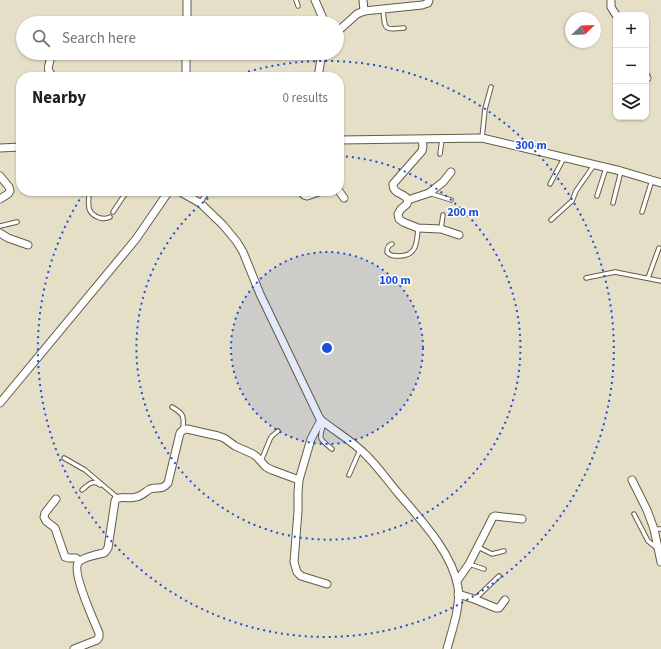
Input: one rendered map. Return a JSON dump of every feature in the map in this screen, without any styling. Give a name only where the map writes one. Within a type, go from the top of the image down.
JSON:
[{"type":"street","points":[[187,0],[187,16]]},
{"type":"street","points":[[315,0],[322,16]]},
{"type":"street","points":[[363,0],[364,11]]},
{"type":"street","points":[[344,26],[357,14],[364,11],[422,5],[428,3],[429,0]]},
{"type":"street","points":[[611,0],[611,7],[614,12]]},
{"type":"street","points":[[49,72],[47,67],[50,60]]},
{"type":"street","points":[[186,60],[186,72]]},
{"type":"street","points":[[319,72],[321,60]]},
{"type":"street","points":[[344,140],[482,138],[621,171],[661,183]]},
{"type":"street","points":[[408,200],[406,197],[395,191],[393,184],[422,151],[422,140]]},
{"type":"street","points":[[0,148],[16,147]]},
{"type":"street","points":[[451,172],[443,182],[429,193],[408,200],[407,204],[398,214],[399,219],[403,222],[418,228],[442,229],[459,235]]},
{"type":"street","points":[[0,176],[10,191],[0,199]]},
{"type":"street","points":[[0,404],[136,239],[166,196]]},
{"type":"street","points":[[188,196],[200,203],[228,230],[243,252],[260,294],[323,422],[366,455],[419,518],[447,556],[458,588],[458,604],[447,649]]},
{"type":"street","points":[[0,233],[8,238],[28,245]]},
{"type":"street","points":[[323,422],[311,439],[299,480],[294,562],[295,568],[301,576],[327,584]]},
{"type":"street","points":[[74,649],[97,640],[99,637],[99,633],[79,582],[77,565],[82,559],[104,553],[108,548],[115,501],[117,498],[134,498],[141,496],[154,488],[166,487],[180,433],[183,430],[224,438],[235,446],[253,454],[266,467],[299,480]]},
{"type":"street","points":[[632,480],[657,529],[658,548],[661,562]]},
{"type":"street","points":[[56,499],[45,512],[44,517],[46,521],[55,528],[65,557],[76,558],[79,561]]},
{"type":"street","points":[[457,582],[469,564],[493,517],[522,519]]},
{"type":"street","points":[[458,594],[496,608],[499,608],[505,600]]},
{"type":"lane","points":[[296,0],[298,6]]},
{"type":"lane","points":[[383,10],[384,24],[386,27],[390,30],[404,28]]},
{"type":"lane","points":[[482,138],[485,109],[491,87]]},
{"type":"lane","points":[[440,154],[442,139]]},
{"type":"lane","points":[[550,184],[564,158]]},
{"type":"lane","points":[[551,220],[572,201],[576,191],[594,165]]},
{"type":"lane","points":[[597,196],[606,168]]},
{"type":"lane","points":[[613,203],[621,171]]},
{"type":"lane","points":[[642,212],[652,180]]},
{"type":"lane","points":[[429,193],[451,200]]},
{"type":"lane","points":[[89,196],[89,210],[92,214],[105,219],[110,217]]},
{"type":"lane","points":[[114,212],[124,196]]},
{"type":"lane","points":[[200,203],[205,196]]},
{"type":"lane","points":[[442,229],[443,215]]},
{"type":"lane","points":[[0,226],[16,222]]},
{"type":"lane","points":[[392,244],[388,246],[387,249],[387,252],[390,255],[402,256],[410,254],[417,242],[418,228]]},
{"type":"lane","points":[[648,278],[659,248]]},
{"type":"lane","points":[[586,278],[615,272],[661,281]]},
{"type":"lane","points":[[172,407],[179,411],[183,416],[183,430]]},
{"type":"lane","points":[[323,422],[321,439],[332,449]]},
{"type":"lane","points":[[261,461],[270,439],[278,431]]},
{"type":"lane","points":[[349,475],[360,450]]},
{"type":"lane","points":[[64,458],[85,470],[117,498]]},
{"type":"lane","points":[[82,490],[89,484],[96,482],[117,498]]},
{"type":"lane","points":[[634,514],[648,541],[658,548]]},
{"type":"lane","points":[[478,547],[492,554],[504,551]]},
{"type":"lane","points":[[469,564],[484,569]]},
{"type":"lane","points":[[474,599],[499,576]]}]
